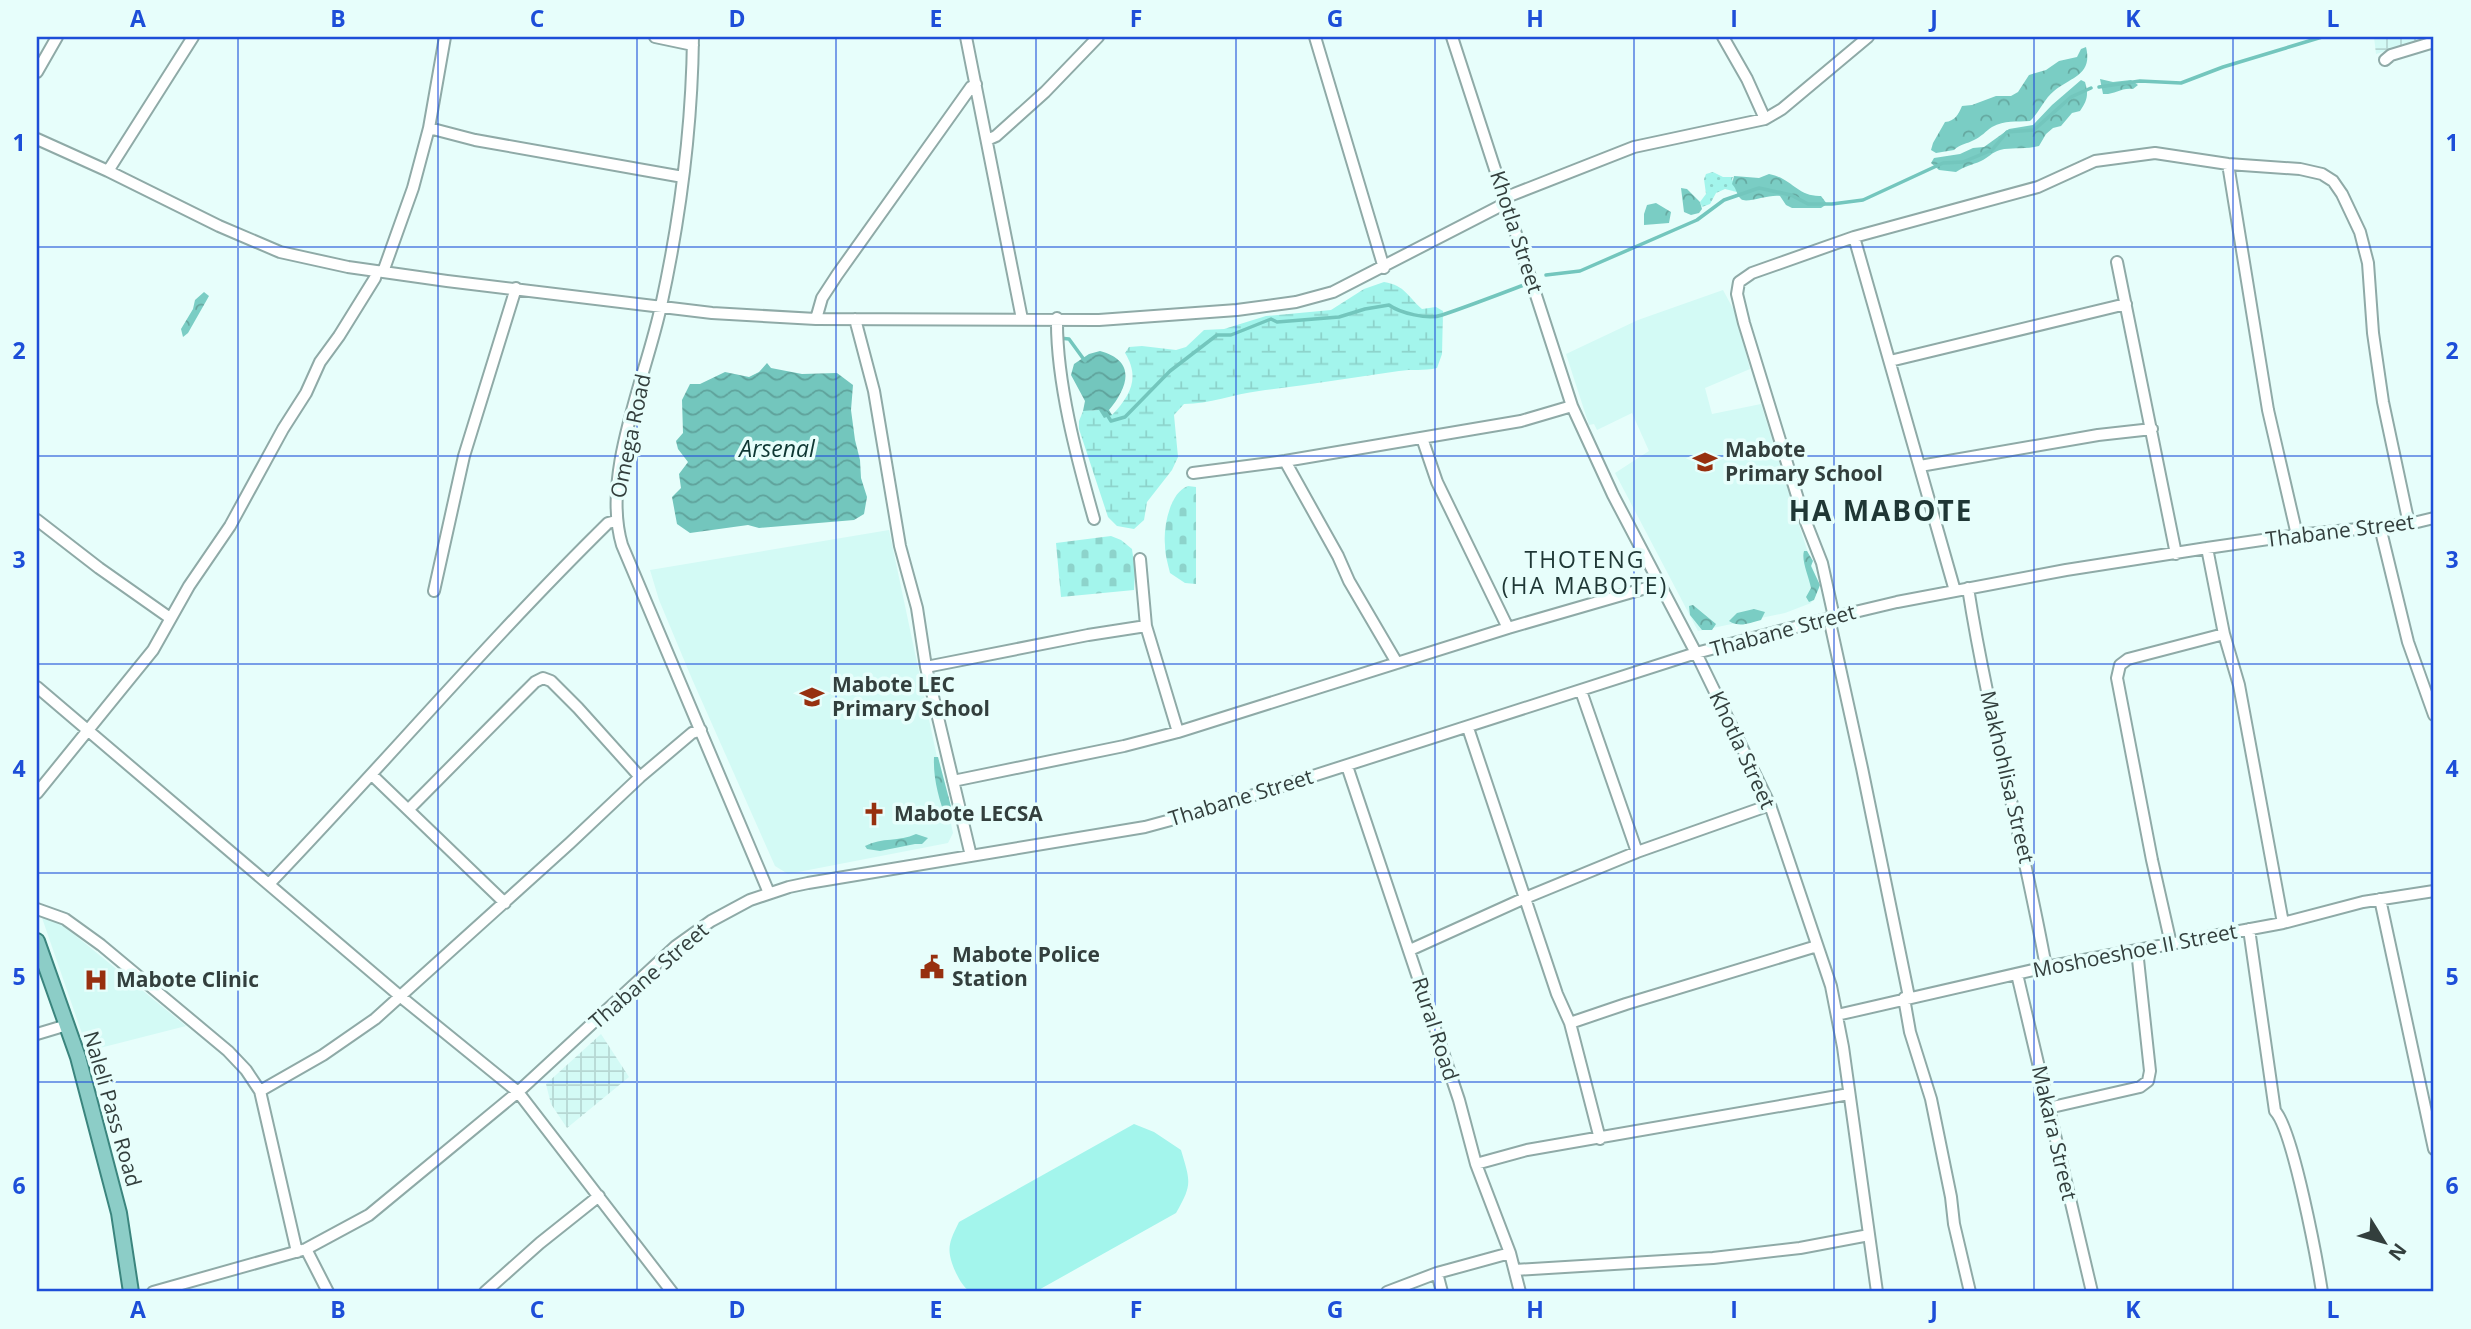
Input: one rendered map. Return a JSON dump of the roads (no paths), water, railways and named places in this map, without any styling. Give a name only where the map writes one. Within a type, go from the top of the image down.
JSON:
[{"type":"main road","name":"Naleli Pass Road","points":[[37,941],[78,1057],[119,1213],[131,1292]]},
{"type":"street","points":[[37,72],[57,37]]},
{"type":"street","points":[[108,171],[194,37]]},
{"type":"street","points":[[37,793],[153,650],[170,618],[229,526],[306,393],[320,362],[339,337],[380,271],[413,188],[429,128],[444,37]]},
{"type":"street","points":[[655,37],[693,41]]},
{"type":"street","points":[[966,37],[1022,319]]},
{"type":"street","points":[[987,140],[996,136],[1045,92],[1098,37]]},
{"type":"street","points":[[1315,37],[1384,268]]},
{"type":"street","name":"Khotla Street","points":[[1452,37],[1572,406],[1612,495],[1696,653],[1770,806],[1830,986],[1837,1015],[1877,1292]]},
{"type":"street","points":[[1723,37],[1737,60],[1765,120]]},
{"type":"street","points":[[37,139],[219,226],[280,252],[380,271],[712,313],[855,319],[1099,320],[1237,310],[1296,302],[1333,292],[1384,268],[1505,201],[1634,147],[1765,120],[1782,109],[1868,37]]},
{"type":"street","name":"Omega Road","points":[[693,41],[683,177],[661,307],[620,469],[616,521],[622,545],[769,893]]},
{"type":"street","points":[[2385,60],[2391,55],[2434,42]]},
{"type":"street","points":[[816,318],[822,298],[837,275],[971,87],[976,84]]},
{"type":"street","points":[[429,128],[475,140],[683,177]]},
{"type":"street","points":[[1970,1292],[1954,1224],[1931,1099],[1910,1032],[1907,997],[1822,563],[1802,512],[1744,323],[1737,287],[1739,282],[1752,273],[1854,237],[2038,187],[2095,161],[2155,153],[2228,164],[2300,169],[2322,174],[2338,187],[2352,213],[2368,263],[2373,334],[2383,402],[2409,524]]},
{"type":"street","points":[[2228,164],[2267,410],[2297,535]]},
{"type":"street","points":[[1854,237],[1955,591]]},
{"type":"street","points":[[2117,262],[2176,554]]},
{"type":"street","points":[[434,591],[464,456],[516,288]]},
{"type":"street","points":[[1890,361],[2126,304]]},
{"type":"street","points":[[1057,318],[1057,337],[1068,409],[1094,519]]},
{"type":"street","points":[[855,319],[874,391],[898,535],[917,608],[926,667],[971,856]]},
{"type":"street","points":[[1193,473],[1285,461],[1521,421],[1572,406]]},
{"type":"street","points":[[1920,466],[2098,435],[2152,429]]},
{"type":"street","points":[[1422,438],[1437,482],[1508,628]]},
{"type":"street","points":[[1285,461],[1349,581],[1397,663]]},
{"type":"street","name":"Thabane Street","points":[[153,1292],[302,1251],[369,1215],[518,1092],[676,946],[711,921],[769,893],[808,883],[1145,827],[1468,728],[1696,653],[1831,617],[1968,588],[2207,548],[2297,535],[2409,524],[2434,518]]},
{"type":"street","points":[[37,520],[170,618]]},
{"type":"street","points":[[269,884],[508,624],[608,523],[616,521]]},
{"type":"street","points":[[2380,527],[2408,642],[2434,715]]},
{"type":"street","points":[[2207,548],[2224,634],[2239,685],[2283,923]]},
{"type":"street","points":[[1140,559],[1146,626],[1178,732]]},
{"type":"street","points":[[953,781],[1125,746],[1178,732],[1508,628],[1660,584]]},
{"type":"street","name":"Makhohlisa Street","points":[[1968,588],[1978,650],[2032,890],[2046,967]]},
{"type":"street","points":[[926,667],[1146,626]]},
{"type":"street","points":[[2171,944],[2117,678],[2120,665],[2128,659],[2224,634]]},
{"type":"street","points":[[409,809],[517,699],[543,678],[551,681],[578,708],[640,777]]},
{"type":"street","points":[[37,687],[401,997],[518,1092],[672,1292]]},
{"type":"street","points":[[1581,691],[1637,852]]},
{"type":"street","points":[[1468,728],[1557,994],[1570,1023],[1600,1139]]},
{"type":"street","points":[[260,1091],[323,1055],[375,1019],[640,777],[692,733],[701,730]]},
{"type":"street","name":"Rural Road","points":[[1347,766],[1459,1100],[1476,1164],[1510,1253],[1520,1292]]},
{"type":"street","points":[[372,775],[505,902]]},
{"type":"street","points":[[1410,950],[1525,898],[1637,852],[1770,806]]},
{"type":"street","name":"Moshoeshoe II Street","points":[[1837,1015],[2046,967],[2283,923],[2380,900],[2434,891]]},
{"type":"street","points":[[2380,900],[2434,1149]]},
{"type":"street","points":[[37,909],[65,919],[101,945],[228,1051],[246,1070],[260,1091],[302,1251],[328,1292]]},
{"type":"street","points":[[2249,929],[2275,1111],[2280,1116],[2287,1137],[2322,1292]]},
{"type":"street","points":[[1570,1023],[1817,946]]},
{"type":"street","points":[[2048,1108],[2140,1087],[2148,1081],[2150,1071],[2137,950]]},
{"type":"street","name":"Makara Street","points":[[2017,974],[2092,1292]]},
{"type":"street","points":[[37,1034],[66,1025]]},
{"type":"street","points":[[1476,1164],[1527,1150],[1849,1094]]},
{"type":"street","points":[[485,1292],[540,1243],[600,1196]]},
{"type":"street","points":[[1515,1270],[1713,1258],[1800,1248],[1869,1236]]},
{"type":"street","points":[[1387,1292],[1437,1273],[1510,1253]]},
{"type":"street","points":[[1437,1273],[1442,1292]]},
{"type":"water","points":[[1100,351],[1120,361],[1125,376],[1121,392],[1109,410],[1112,415],[1104,418],[1099,410],[1083,411],[1085,401],[1071,375],[1074,364],[1089,354]]},
{"type":"water","name":"Arsenal","points":[[767,363],[771,368],[802,374],[837,373],[853,385],[851,410],[861,478],[867,497],[864,514],[854,520],[759,528],[748,525],[690,533],[677,524],[672,497],[681,488],[679,474],[688,462],[678,449],[676,441],[683,433],[682,400],[690,384],[700,384],[725,372],[749,377],[759,372]]},
{"type":"waterway","points":[[2099,87],[2140,81],[2181,83],[2223,67],[2322,37]]},
{"type":"waterway","points":[[1546,275],[1580,271],[1697,220],[1724,200],[1759,188],[1791,195],[1808,204],[1863,200],[1943,163],[1963,162],[1992,150],[2007,132],[2034,130],[2071,97],[2091,88]]},
{"type":"waterway","points":[[1106,413],[1111,421],[1125,417],[1170,371],[1217,335],[1231,335],[1271,319],[1277,322],[1339,317],[1389,305],[1414,315],[1436,316],[1524,285]]},
{"type":"waterway","points":[[1059,338],[1069,339],[1085,361]]},
{"type":"place","name":"Mabote Primary School","points":[[1705,462]]},
{"type":"place","name":"Mabote LEC Primary School","points":[[812,697]]},
{"type":"place","name":"Mabote LECSA","points":[[874,814]]},
{"type":"place","name":"Mabote Police Station","points":[[932,967]]},
{"type":"place","name":"Mabote Clinic","points":[[96,980]]},
{"type":"district","name":"HA MABOTE","points":[[1881,511]]},
{"type":"district","name":"THOTENG (HA MABOTE)","points":[[1585,573]]}]
